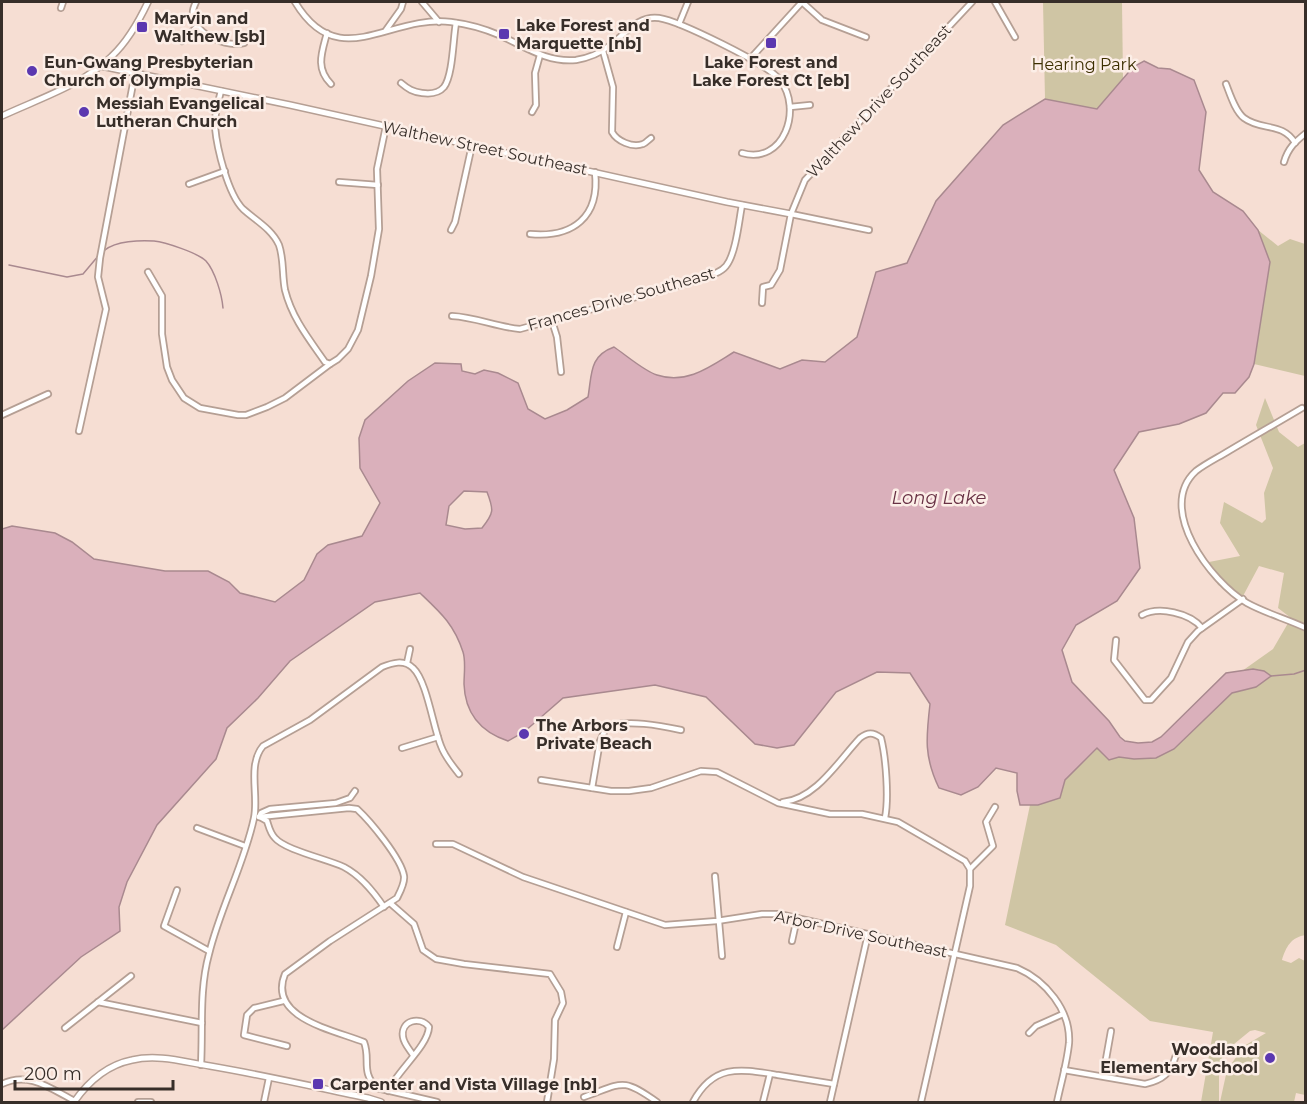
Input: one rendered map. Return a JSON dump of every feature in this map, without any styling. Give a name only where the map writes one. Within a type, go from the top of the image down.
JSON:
[{"type":"street","points":[[62,8],[63,2]]},
{"type":"street","points":[[2,116],[56,91],[101,66],[122,46],[148,2]]},
{"type":"street","points":[[195,2],[193,16],[198,26],[208,35],[226,44],[244,43]]},
{"type":"street","points":[[295,2],[313,24],[340,38],[364,39],[417,22],[456,23],[491,32],[540,55],[568,61],[593,56],[603,51],[633,25],[647,18],[679,24],[772,72],[787,91],[790,107],[784,134],[765,154],[757,156],[742,153]]},
{"type":"street","points":[[385,31],[401,9],[403,2]]},
{"type":"street","points":[[422,2],[439,22]]},
{"type":"street","points":[[679,24],[688,2]]},
{"type":"street","points":[[750,59],[802,2],[822,20],[866,36]]},
{"type":"street","name":"Walthew Drive Southeast","points":[[762,303],[763,287],[771,285],[780,270],[791,214],[805,180],[972,2]]},
{"type":"street","points":[[995,2],[1015,38]]},
{"type":"street","points":[[401,83],[409,89],[426,94],[439,92],[444,87],[449,74],[456,23]]},
{"type":"street","points":[[182,40],[198,26]]},
{"type":"street","points":[[327,33],[320,66],[325,78],[331,84]]},
{"type":"street","points":[[603,51],[613,87],[612,132],[619,141],[632,145],[643,144],[651,138]]},
{"type":"street","points":[[532,112],[536,105],[535,73],[540,55]]},
{"type":"street","name":"Walthew Street Southeast","points":[[101,66],[742,205],[869,230]]},
{"type":"street","points":[[79,431],[106,309],[98,277],[100,258],[135,73]]},
{"type":"street","points":[[1226,84],[1241,116],[1252,123],[1279,128],[1286,132],[1295,143]]},
{"type":"street","points":[[221,92],[214,126],[233,194],[239,205],[276,239],[281,254],[286,291],[295,319],[325,362],[330,364]]},
{"type":"street","points":[[790,107],[810,105]]},
{"type":"street","points":[[148,272],[162,296],[162,334],[167,367],[178,390],[190,403],[212,411],[246,415],[285,398],[335,362],[344,353],[358,330],[379,229],[377,169],[386,126]]},
{"type":"street","points":[[1284,162],[1286,153],[1305,133]]},
{"type":"street","points":[[451,230],[455,222],[472,146]]},
{"type":"street","points":[[189,184],[225,171]]},
{"type":"street","points":[[530,234],[544,236],[564,231],[585,220],[595,198],[597,188],[595,172]]},
{"type":"street","points":[[339,182],[378,185]]},
{"type":"street","name":"Frances Drive Southeast","points":[[452,316],[464,316],[502,328],[520,329],[691,282],[725,267],[733,248],[742,205]]},
{"type":"street","points":[[552,321],[557,338],[561,372]]},
{"type":"street","points":[[2,415],[48,394]]},
{"type":"street","points":[[1302,408],[1197,471],[1182,490],[1181,498],[1185,522],[1198,552],[1220,580],[1243,599],[1305,628]]},
{"type":"street","points":[[1116,640],[1114,660],[1145,700],[1151,700],[1171,678],[1188,642],[1202,628],[1243,599]]},
{"type":"street","points":[[1142,615],[1153,612],[1175,613],[1191,619],[1202,628]]},
{"type":"street","points":[[407,663],[410,649]]},
{"type":"street","points":[[201,1065],[205,969],[209,951],[257,816],[256,762],[263,746],[310,720],[382,667],[393,663],[407,663],[420,678],[443,752],[459,774]]},
{"type":"street","points":[[592,788],[600,741],[607,726],[631,723],[681,730]]},
{"type":"street","points":[[781,803],[805,795],[822,780],[860,738],[872,733],[881,738],[884,750],[887,795],[885,818]]},
{"type":"street","points":[[402,748],[438,737]]},
{"type":"street","points":[[541,780],[611,791],[638,790],[710,771],[727,777],[770,800],[814,812],[862,814],[898,822],[965,861],[970,869],[970,886],[921,1102]]},
{"type":"street","points":[[257,816],[270,809],[336,803],[350,798],[355,791]]},
{"type":"street","points":[[970,869],[993,846],[986,822],[995,807]]},
{"type":"street","points":[[257,816],[357,809],[382,838],[399,865],[404,876],[402,890],[397,898],[330,941],[285,974],[281,988],[283,1001],[299,1017],[364,1042],[366,1071],[377,1088],[437,1102]]},
{"type":"street","points":[[257,816],[267,821],[271,834],[281,843],[324,858],[352,872],[373,891],[384,907]]},
{"type":"street","points":[[197,828],[245,846]]},
{"type":"street","name":"Arbor Drive Southeast","points":[[436,844],[453,844],[523,877],[665,925],[772,914],[1017,968],[1030,973],[1048,989],[1063,1014]]},
{"type":"street","points":[[715,876],[717,921],[722,956]]},
{"type":"street","points":[[177,890],[164,926],[209,951]]},
{"type":"street","points":[[390,903],[414,924],[423,950],[436,959],[550,974],[561,992],[563,1003],[555,1020],[554,1059],[547,1102]]},
{"type":"street","points":[[617,947],[626,912]]},
{"type":"street","points":[[792,941],[797,918]]},
{"type":"street","points":[[830,1102],[868,934]]},
{"type":"street","points":[[65,1029],[131,976]]},
{"type":"street","points":[[283,1001],[254,1008],[247,1015],[244,1035],[287,1046]]},
{"type":"street","points":[[98,1002],[201,1023]]},
{"type":"street","points":[[1029,1033],[1036,1026],[1063,1014],[1069,1041],[1057,1102]]},
{"type":"street","points":[[388,1092],[392,1083],[413,1055],[429,1033],[429,1027],[425,1021],[416,1019],[408,1023],[403,1036],[413,1055]]},
{"type":"street","points":[[1103,1076],[1110,1031]]},
{"type":"street","points":[[1064,1070],[1145,1084],[1158,1081],[1168,1073],[1176,1055]]},
{"type":"street","points":[[2,1084],[16,1078],[29,1080],[74,1102],[81,1091],[98,1076],[119,1064],[130,1060],[154,1058],[269,1078],[381,1102]]},
{"type":"street","points":[[693,1102],[699,1091],[713,1078],[732,1070],[750,1070],[834,1084]]},
{"type":"street","points":[[763,1102],[770,1074]]},
{"type":"street","points":[[264,1102],[269,1078]]},
{"type":"street","points":[[584,1097],[624,1084],[635,1086],[657,1102]]},
{"type":"street","points":[[138,1102],[151,1102]]},
{"type":"green space","name":"Hearing Park","points":[[1043,2],[1122,2],[1123,79],[1097,109],[1045,99]]},
{"type":"green space","points":[[1258,230],[1278,246],[1290,239],[1305,244],[1305,376],[1254,364],[1270,262]]},
{"type":"green space","points":[[1265,398],[1279,432],[1298,447],[1305,443],[1306,935],[1290,943],[1282,960],[1291,963],[1299,958],[1305,961],[1305,1095],[1296,1093],[1294,1102],[1220,1102],[1227,1070],[1244,1046],[1266,1033],[1255,1030],[1250,1031],[1223,1053],[1219,1075],[1219,1102],[1201,1102],[1213,1032],[1150,1021],[1056,945],[1005,925],[1030,805],[1038,805],[1060,798],[1065,780],[1098,748],[1109,760],[1119,757],[1134,759],[1174,749],[1232,693],[1256,687],[1270,676],[1257,669],[1242,671],[1273,649],[1291,618],[1278,608],[1284,573],[1259,566],[1243,596],[1218,585],[1209,562],[1240,556],[1220,523],[1224,502],[1262,523],[1266,519],[1264,493],[1273,468],[1256,425]]},
{"type":"water","name":"Long Lake","points":[[1144,61],[1194,80],[1206,112],[1199,170],[1213,192],[1243,211],[1258,230],[1270,262],[1254,364],[1249,377],[1235,393],[1223,393],[1206,413],[1179,424],[1139,432],[1114,470],[1134,518],[1140,568],[1117,601],[1076,625],[1062,650],[1072,682],[1109,721],[1120,737],[1125,741],[1138,743],[1152,742],[1161,737],[1226,673],[1253,669],[1264,671],[1271,676],[1256,687],[1232,693],[1174,749],[1156,758],[1119,757],[1109,760],[1097,748],[1065,780],[1060,798],[1038,805],[1020,805],[1017,773],[996,768],[978,787],[961,795],[939,788],[927,747],[930,704],[910,673],[877,672],[836,692],[794,745],[777,748],[755,744],[706,697],[655,685],[563,698],[524,732],[508,741],[482,727],[471,712],[465,694],[463,652],[451,626],[440,613],[420,593],[375,602],[290,661],[258,698],[227,728],[216,759],[157,825],[127,882],[119,907],[120,931],[81,957],[2,1030],[2,529],[12,526],[55,533],[72,542],[94,559],[165,571],[208,571],[229,582],[240,593],[275,602],[304,580],[317,554],[328,545],[362,536],[380,503],[360,468],[359,438],[365,420],[408,381],[435,363],[461,364],[462,371],[475,374],[484,370],[498,373],[518,383],[528,409],[545,419],[567,410],[588,397],[591,373],[596,361],[600,355],[614,347],[646,370],[657,375],[678,378],[698,372],[734,352],[780,369],[802,360],[825,362],[857,337],[876,272],[907,263],[936,201],[1003,125],[1045,99],[1097,109],[1133,67]],"holes":[[[464,491],[487,492],[492,511],[482,528],[465,529],[446,525],[449,506]]]},
{"type":"waterway","points":[[105,250],[122,243],[154,241],[196,255],[206,261],[212,271],[220,290],[223,308]]},
{"type":"waterway","points":[[9,265],[67,277],[83,274],[99,255]]},
{"type":"waterway","points":[[1271,676],[1294,674],[1306,670]]},
{"type":"place","name":"Marvin and Walthew [sb]","points":[[142,27]]},
{"type":"place","name":"Lake Forest and Marquette [nb]","points":[[504,34]]},
{"type":"place","name":"Lake Forest and Lake Forest Ct [eb]","points":[[771,43]]},
{"type":"place","name":"Eun-Gwang Presbyterian Church of Olympia","points":[[32,71]]},
{"type":"place","name":"Messiah Evangelical Lutheran Church","points":[[84,112]]},
{"type":"place","name":"The Arbors Private Beach","points":[[524,734]]},
{"type":"place","name":"Woodland Elementary School","points":[[1270,1058]]},
{"type":"place","name":"Carpenter and Vista Village [nb]","points":[[318,1084]]}]
